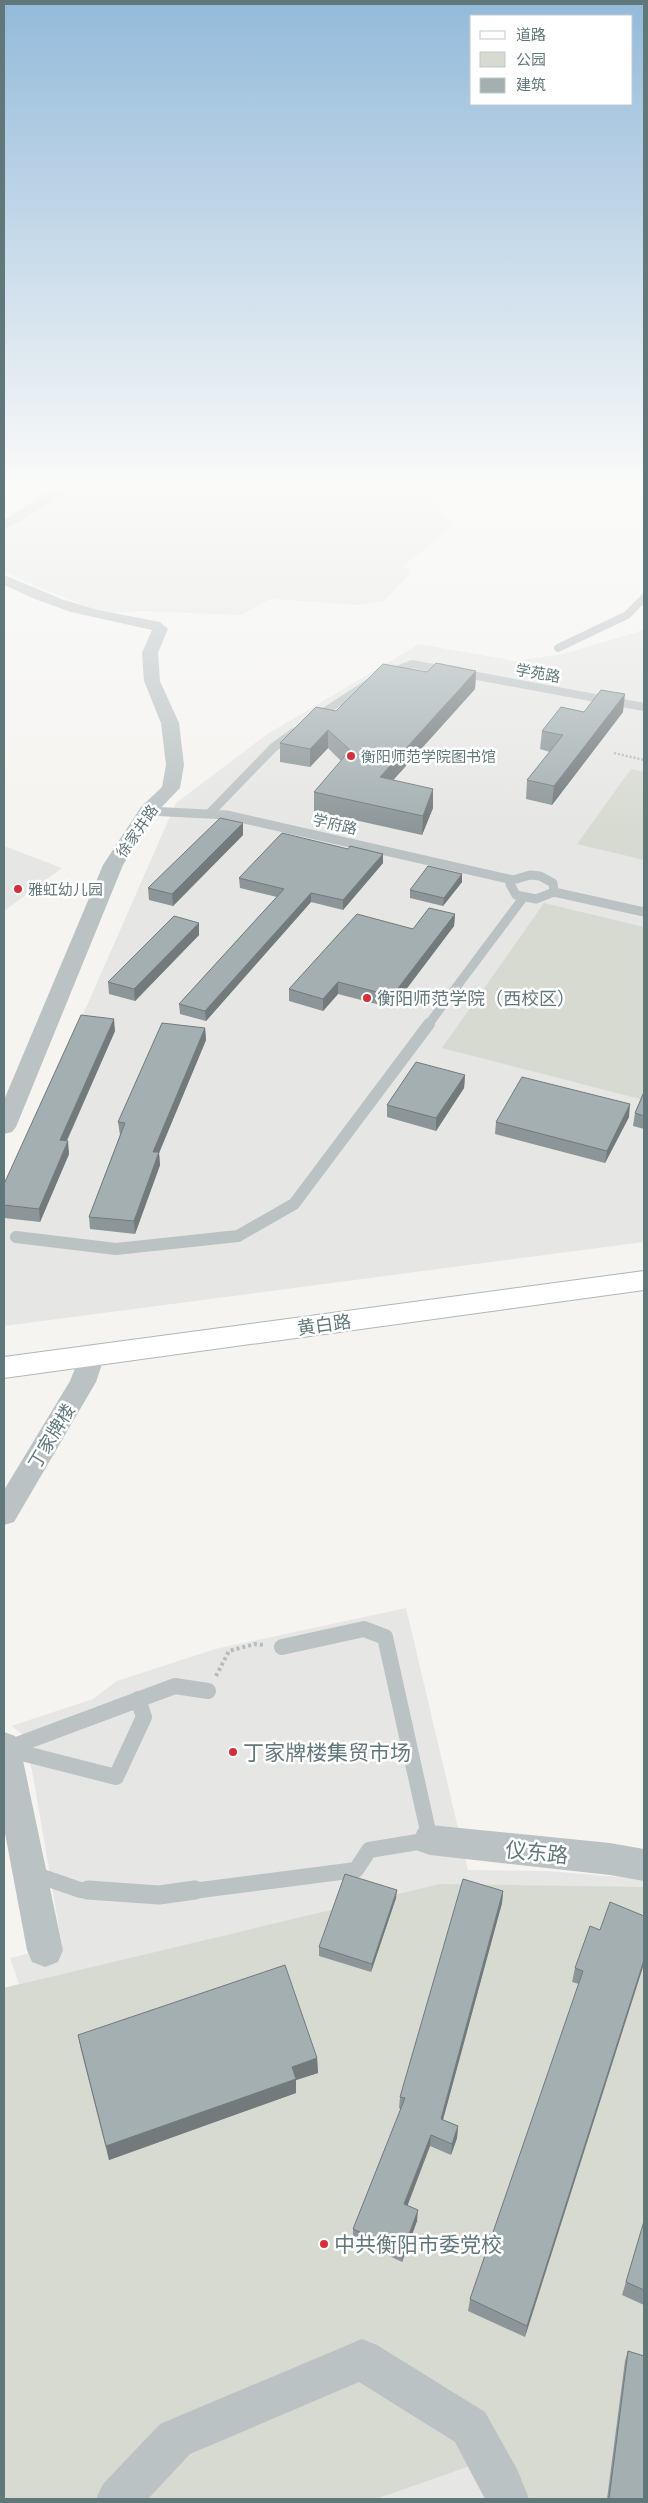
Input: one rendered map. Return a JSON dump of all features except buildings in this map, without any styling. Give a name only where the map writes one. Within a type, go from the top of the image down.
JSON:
[{"type":"main road","name":"黄白路","points":[[4,1368],[644,1280]]},
{"type":"street","name":"徐家井路","points":[[4,1127],[113,865],[148,811],[171,788],[175,765],[170,723],[152,681],[150,653],[160,629],[154,625],[82,612],[50,600]]},
{"type":"street","name":"丁家牌楼","points":[[4,1514],[83,1382],[92,1356]]},
{"type":"street","points":[[5,1748],[45,1950]]},
{"type":"street","name":"仪东路","points":[[430,1840],[610,1859],[644,1866]]},
{"type":"street","points":[[118,2499],[175,2439],[362,2360],[470,2427],[503,2486],[507,2499]]},
{"type":"lane","points":[[558,648],[627,615],[642,600]]},
{"type":"lane","name":"学苑路","points":[[209,814],[274,747],[345,696],[398,668],[412,664],[644,707]]},
{"type":"lane","name":"学府路","points":[[148,811],[227,815],[513,880]]},
{"type":"lane","points":[[554,892],[553,883],[540,876],[521,876],[510,884],[510,890],[523,898],[538,899],[554,892],[644,912]]},
{"type":"lane","points":[[16,1237],[116,1248],[238,1236],[294,1204],[523,898]]},
{"type":"lane","points":[[30,1873],[80,1890],[159,1895],[356,1870],[369,1850],[430,1840],[385,1637],[364,1629],[282,1647]]},
{"type":"lane","points":[[5,1748],[176,1686],[208,1691]]},
{"type":"lane","points":[[5,1748],[116,1777],[144,1717],[138,1699]]},
{"type":"path","points":[[614,753],[644,760]]},
{"type":"path","points":[[208,1691],[229,1650],[255,1644],[282,1647]]},
{"type":"shaded area","points":[[70,600],[269,600],[241,615],[143,611],[105,613]]},
{"type":"shaded area","points":[[282,600],[385,600],[358,605]]},
{"type":"shaded area","name":"衡阳师范学院（西校区）","points":[[644,630],[644,1242],[4,1326],[4,1194],[176,803],[266,735],[419,644],[515,661],[563,654]]},
{"type":"shaded area","name":"雅虹幼儿园","points":[[4,846],[62,868],[4,911]]},
{"type":"shaded area","name":"中共衡阳市委党校","points":[[406,1608],[468,1870],[547,1871],[644,1879],[644,2499],[4,2499],[4,1988],[19,1984],[10,1958],[62,1945],[32,1770],[21,1733],[11,1726],[93,1699],[117,1681],[215,1649]]},
{"type":"green space","points":[[631,769],[644,772],[644,860],[577,844]]},
{"type":"green space","points":[[544,903],[644,927],[644,1100],[442,1048]]},
{"type":"green space","name":"中共衡阳市委党校","points":[[440,1884],[644,1887],[644,2499],[528,2499],[507,2453],[376,2499],[4,2499],[4,1988]]},
{"type":"place","name":"衡阳师范学院图书馆","points":[[351,756]]},
{"type":"place","name":"雅虹幼儿园","points":[[18,889]]},
{"type":"place","name":"衡阳师范学院（西校区）","points":[[367,998]]},
{"type":"place","name":"丁家牌楼集贸市场","points":[[233,1752]]},
{"type":"place","name":"中共衡阳市委党校","points":[[324,2244]]}]
